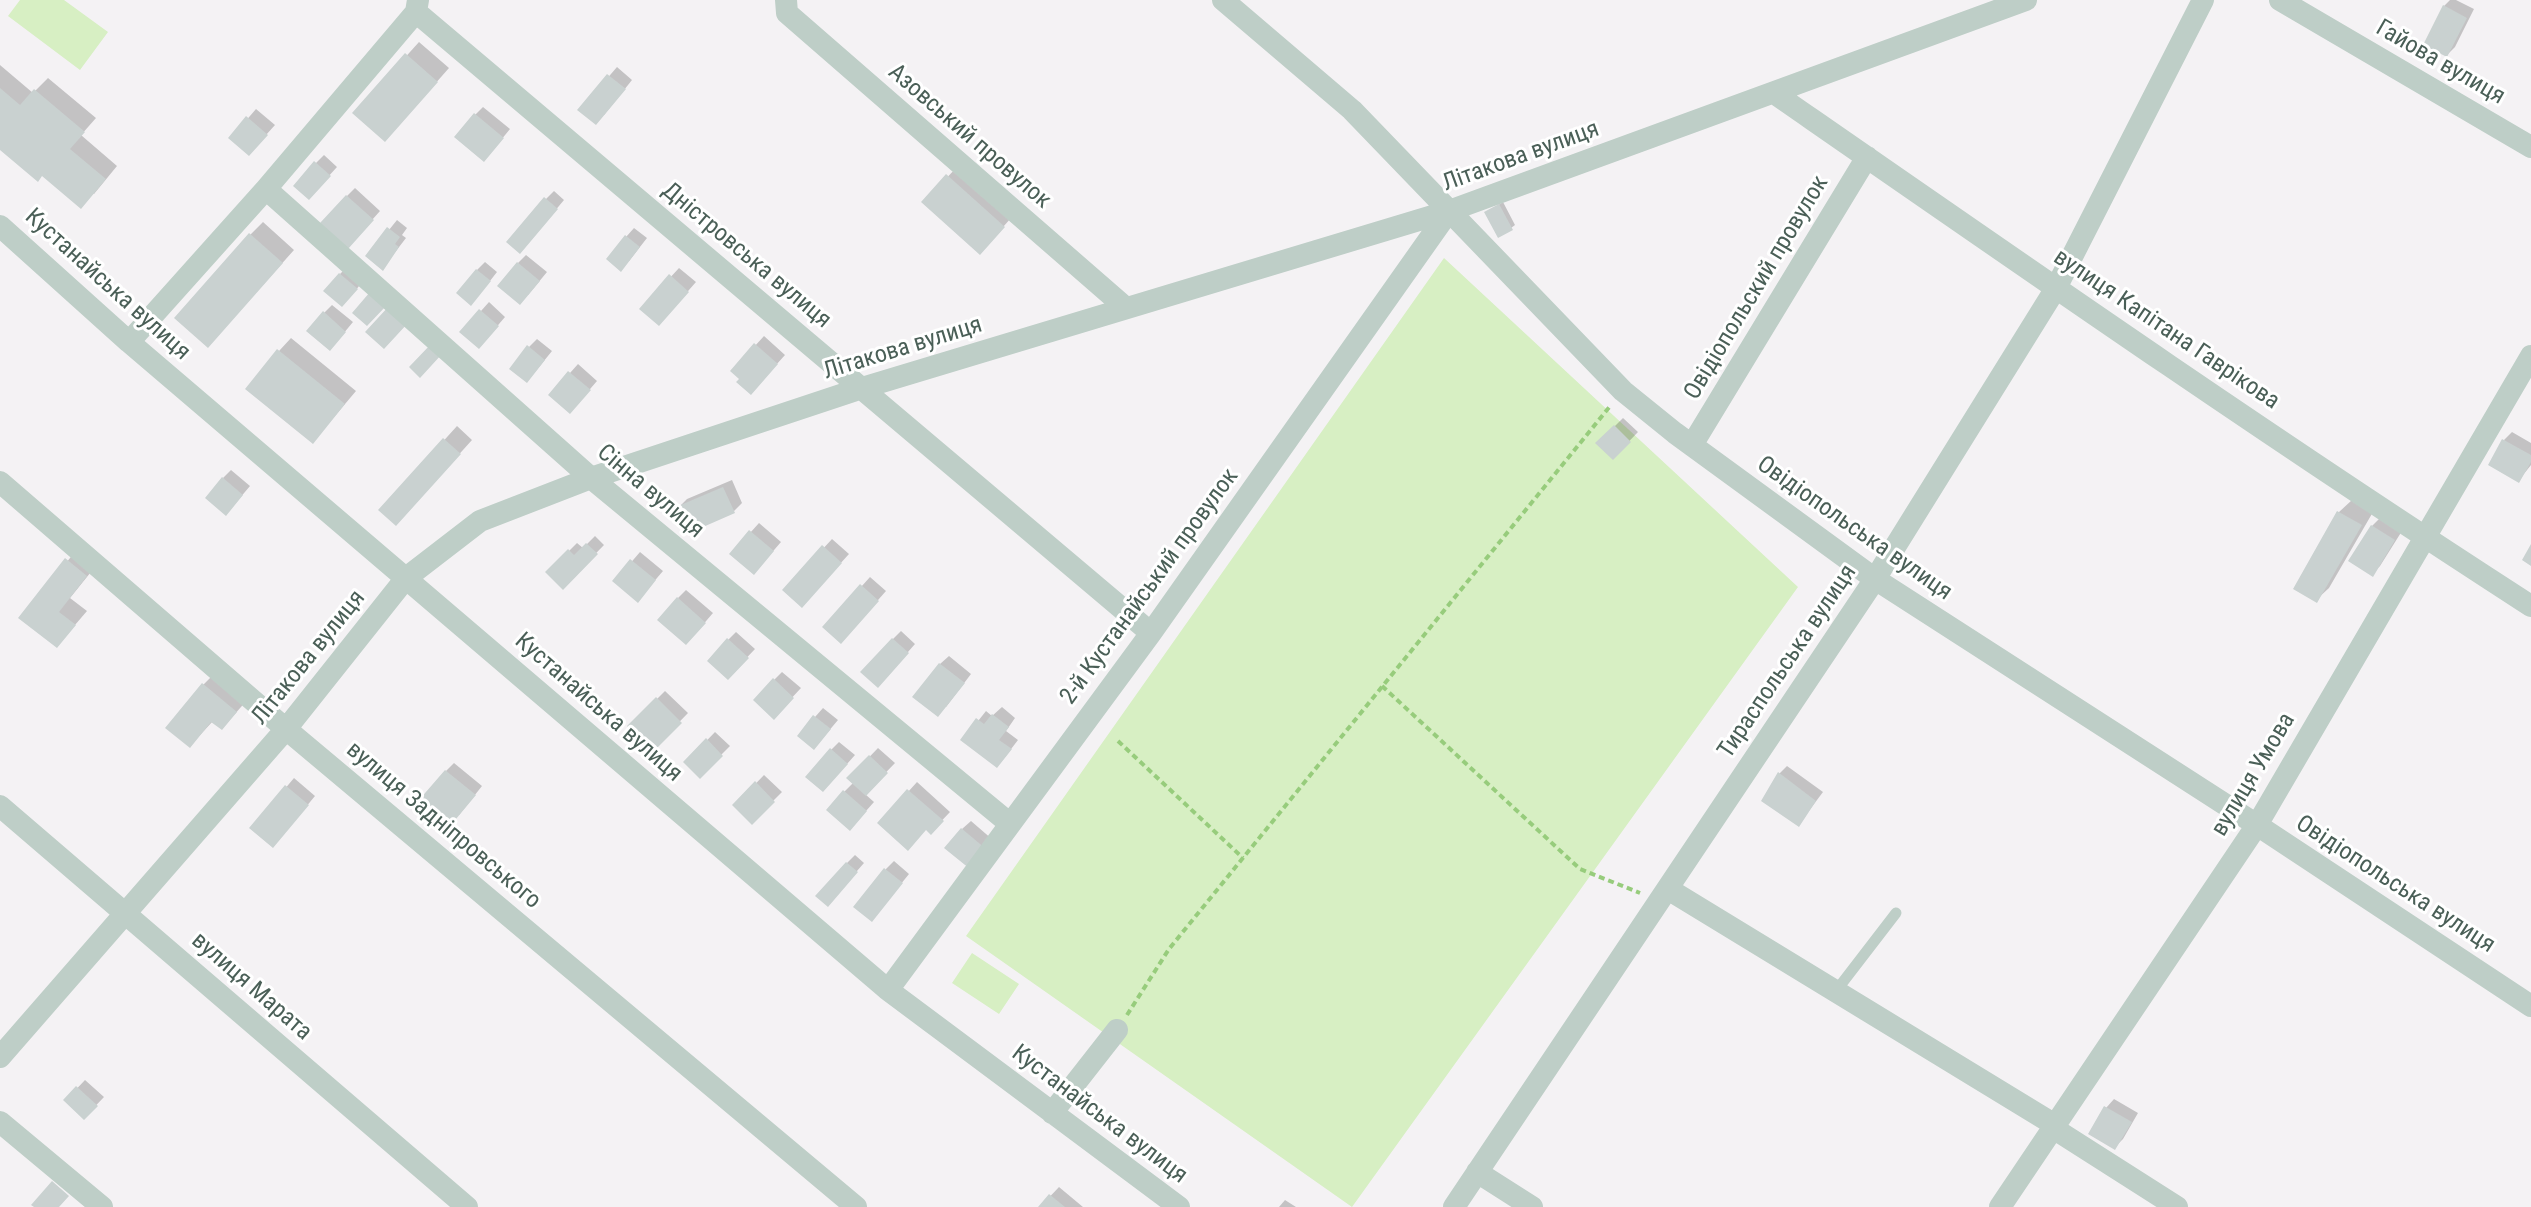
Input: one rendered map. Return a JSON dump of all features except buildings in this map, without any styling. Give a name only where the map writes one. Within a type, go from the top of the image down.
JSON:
[{"type":"street","name":"Азовський провулок","points":[[786,0],[787,13],[1126,308]]},
{"type":"street","name":"Овідіопольська вулиця","points":[[1223,0],[1352,110],[1623,391],[1692,445],[1875,579],[2531,1006]]},
{"type":"street","name":"Літакова вулиця","points":[[0,1057],[286,729],[406,578],[480,521],[591,478],[862,388],[1449,211],[2026,0]]},
{"type":"street","name":"Тираспольська вулиця","points":[[1454,1207],[1875,579],[2056,288],[2203,0]]},
{"type":"street","name":"Гайова вулиця","points":[[2280,0],[2531,147]]},
{"type":"street","points":[[129,342],[266,189],[417,6]]},
{"type":"street","name":"Дністровська вулиця","points":[[417,6],[1151,633]]},
{"type":"street","name":"вулиця Капітана Гаврікова","points":[[1774,93],[2056,288],[2531,606]]},
{"type":"street","name":"Овідіопольский провулок","points":[[1692,445],[1867,157]]},
{"type":"street","name":"Сінна вулиця","points":[[266,189],[591,478],[1009,823]]},
{"type":"street","name":"2-й Кустанайський провулок","points":[[888,990],[1151,633],[1449,211]]},
{"type":"street","name":"Кустанайська вулиця","points":[[0,226],[129,342],[888,990],[1168,1204]]},
{"type":"street","name":"вулиця Умова","points":[[2000,1207],[2257,825],[2531,356]]},
{"type":"street","name":"вулиця Задніпровського","points":[[0,482],[286,729],[856,1207]]},
{"type":"street","name":"вулиця Марата","points":[[0,806],[467,1207]]},
{"type":"street","points":[[1664,895],[1836,991],[2177,1207]]},
{"type":"street","points":[[1052,1113],[1117,1030]]},
{"type":"street","points":[[0,1122],[102,1207]]},
{"type":"street","points":[[1477,1172],[1532,1207]]},
{"type":"lane","points":[[1836,991],[1896,913]]},
{"type":"path","points":[[1117,1030],[1169,949],[1623,391]]},
{"type":"path","points":[[1382,686],[1580,869],[1664,895]]},
{"type":"path","points":[[1118,741],[1243,858]]},
{"type":"green space","points":[[20,0],[64,0],[108,32],[80,70],[8,16]]},
{"type":"green space","points":[[1444,258],[1798,587],[1352,1207],[966,936]]},
{"type":"green space","points":[[972,953],[1019,984],[999,1014],[952,983]]}]
